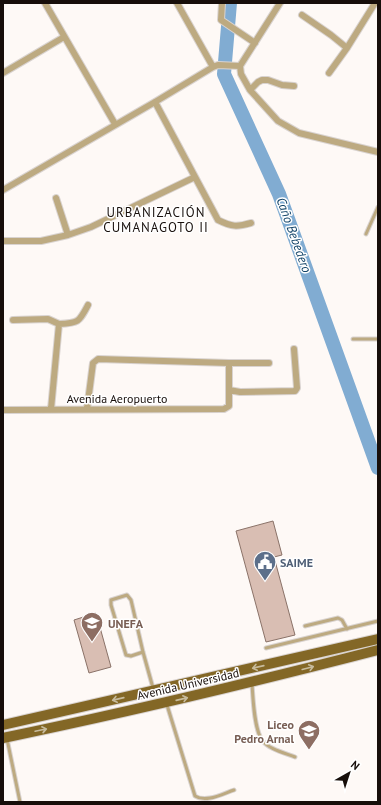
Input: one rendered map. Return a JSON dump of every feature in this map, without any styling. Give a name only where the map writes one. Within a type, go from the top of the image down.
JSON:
[{"type":"main road","name":"Avenida Universidad","points":[[3,725],[378,639]]},
{"type":"main road","name":"Avenida Universidad","points":[[5,738],[251,683],[378,650]]},
{"type":"street","points":[[45,3],[116,124]]},
{"type":"street","points":[[177,3],[216,66]]},
{"type":"street","points":[[222,3],[221,20],[255,43]]},
{"type":"street","points":[[280,3],[240,66],[241,74],[250,90],[278,121],[299,133],[378,152]]},
{"type":"street","points":[[329,74],[375,3]]},
{"type":"street","points":[[302,15],[347,48]]},
{"type":"street","points":[[3,73],[64,37]]},
{"type":"street","points":[[3,190],[216,66],[240,66]]},
{"type":"street","points":[[250,90],[262,80],[268,80],[282,85],[294,86]]},
{"type":"street","points":[[155,102],[218,220],[228,225],[238,227],[251,223]]},
{"type":"street","points":[[3,241],[40,241],[68,235],[91,227],[195,177]]},
{"type":"street","points":[[56,198],[68,235]]},
{"type":"street","points":[[13,320],[48,320],[59,324],[74,323],[81,317],[88,305]]},
{"type":"street","points":[[51,409],[59,324]]},
{"type":"street","points":[[229,363],[229,390],[240,392],[295,391],[297,388],[297,380],[294,349]]},
{"type":"street","points":[[87,409],[93,363],[98,359],[269,363]]},
{"type":"street","name":"Avenida Aeropuerto","points":[[3,410],[224,409],[229,406],[229,390]]},
{"type":"lane","points":[[366,234],[378,207]]},
{"type":"lane","points":[[353,339],[378,339]]},
{"type":"lane","points":[[142,652],[131,656],[126,655],[111,605],[111,600],[127,595],[131,600],[142,652],[154,690]]},
{"type":"lane","points":[[305,626],[338,618],[342,620],[347,629]]},
{"type":"lane","points":[[266,648],[378,622]]},
{"type":"lane","points":[[251,683],[256,724],[262,740],[270,746],[295,757]]},
{"type":"lane","points":[[166,703],[195,796],[200,799],[209,799],[234,790]]},
{"type":"lane","points":[[5,738],[20,802]]},
{"type":"building","name":"SAIME","points":[[273,521],[282,555],[274,557],[295,635],[266,642],[236,531]]},
{"type":"building","name":"UNEFA","points":[[96,613],[111,667],[89,673],[74,620]]},
{"type":"waterway","name":"Caño Bebedero","points":[[230,3],[224,74],[279,194],[378,468]]},
{"type":"place","name":"SAIME","points":[[265,582]]},
{"type":"place","name":"UNEFA","points":[[92,642]]},
{"type":"place","name":"Liceo Pedro Arnal","points":[[309,750]]},
{"type":"district","name":"URBANIZACIÓN CUMANAGOTO II","points":[[156,220]]}]
